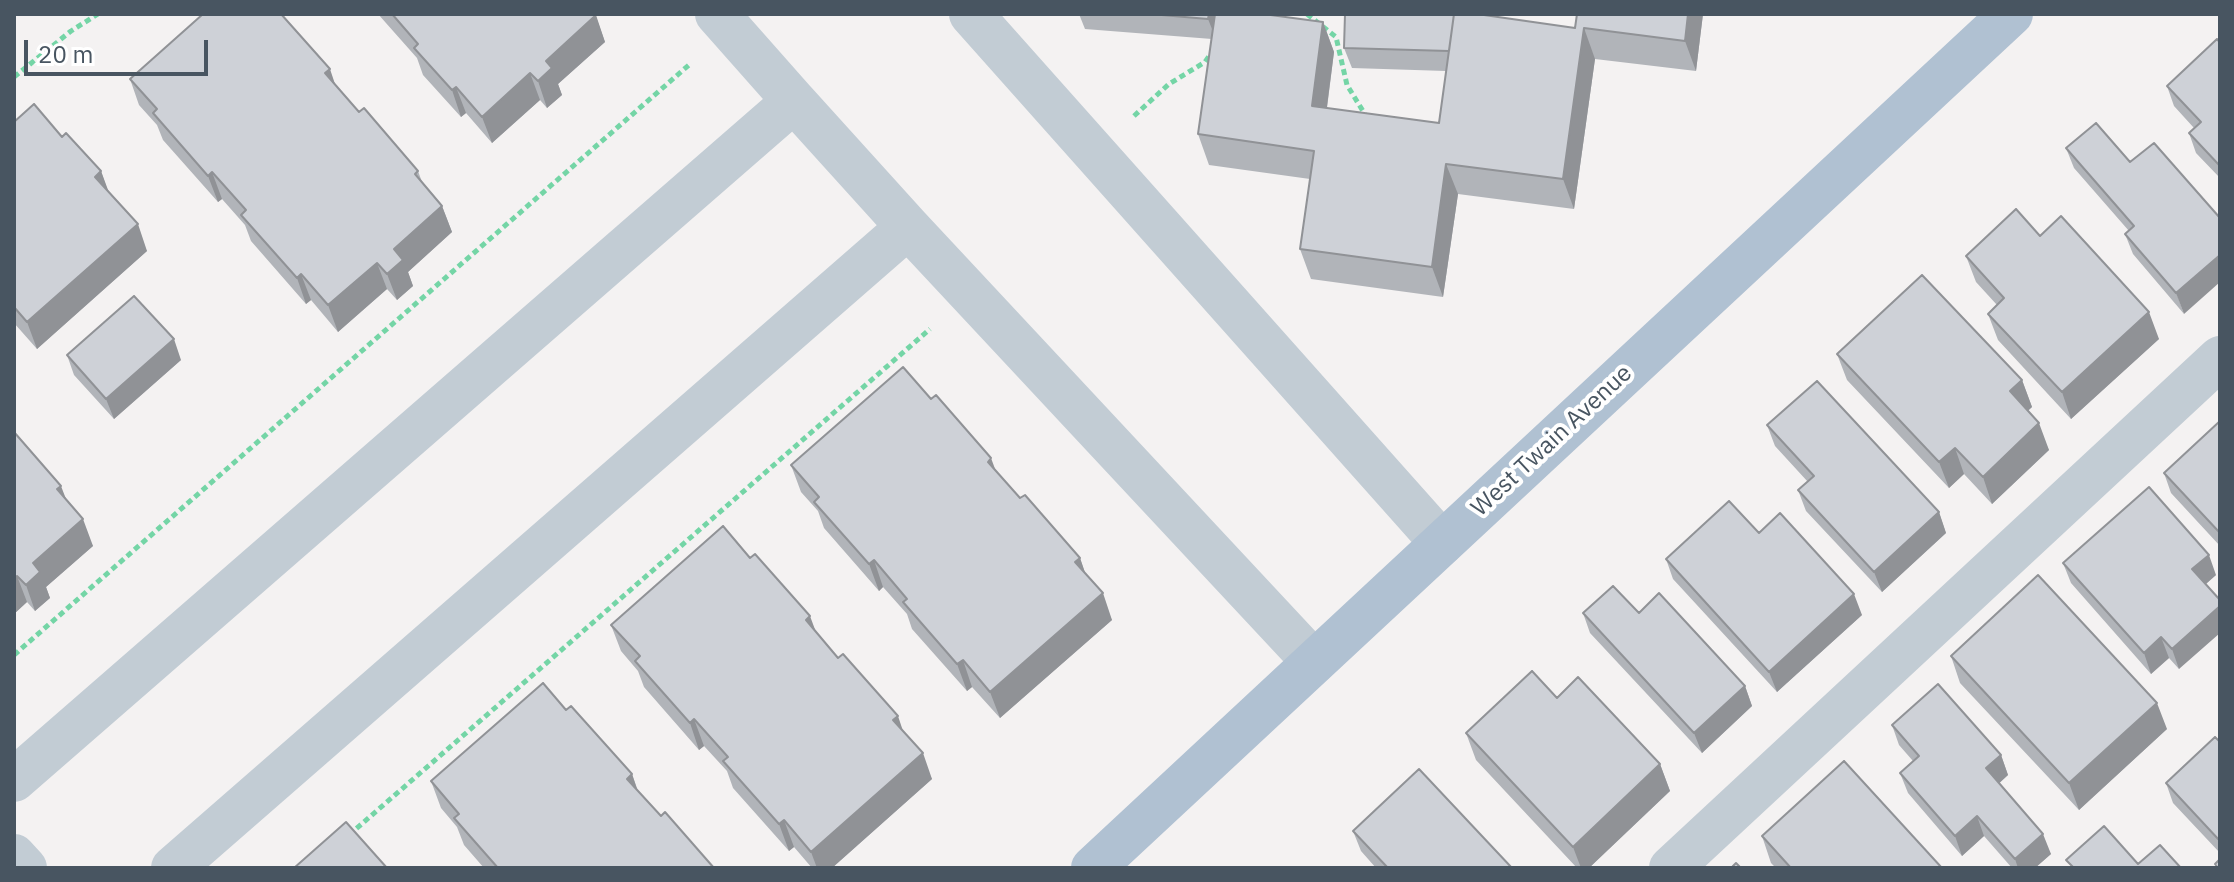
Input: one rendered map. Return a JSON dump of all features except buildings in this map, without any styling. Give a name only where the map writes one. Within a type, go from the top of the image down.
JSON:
[{"type":"main road","name":"West Twain Avenue","points":[[1093,868],[2011,14]]},
{"type":"street","points":[[717,14],[908,227],[1314,662]]},
{"type":"street","points":[[971,14],[1442,543]]},
{"type":"street","points":[[14,780],[794,101]]},
{"type":"street","points":[[173,868],[908,227]]},
{"type":"street","points":[[1671,868],[2220,358]]},
{"type":"street","points":[[14,856],[25,868]]},
{"type":"path","points":[[14,77],[71,31],[98,14]]},
{"type":"path","points":[[1307,14],[1336,37],[1347,85],[1372,125]]},
{"type":"path","points":[[1093,152],[1169,84],[1205,62],[1213,51]]},
{"type":"path","points":[[14,655],[691,62]]},
{"type":"path","points":[[346,837],[939,320]]}]
